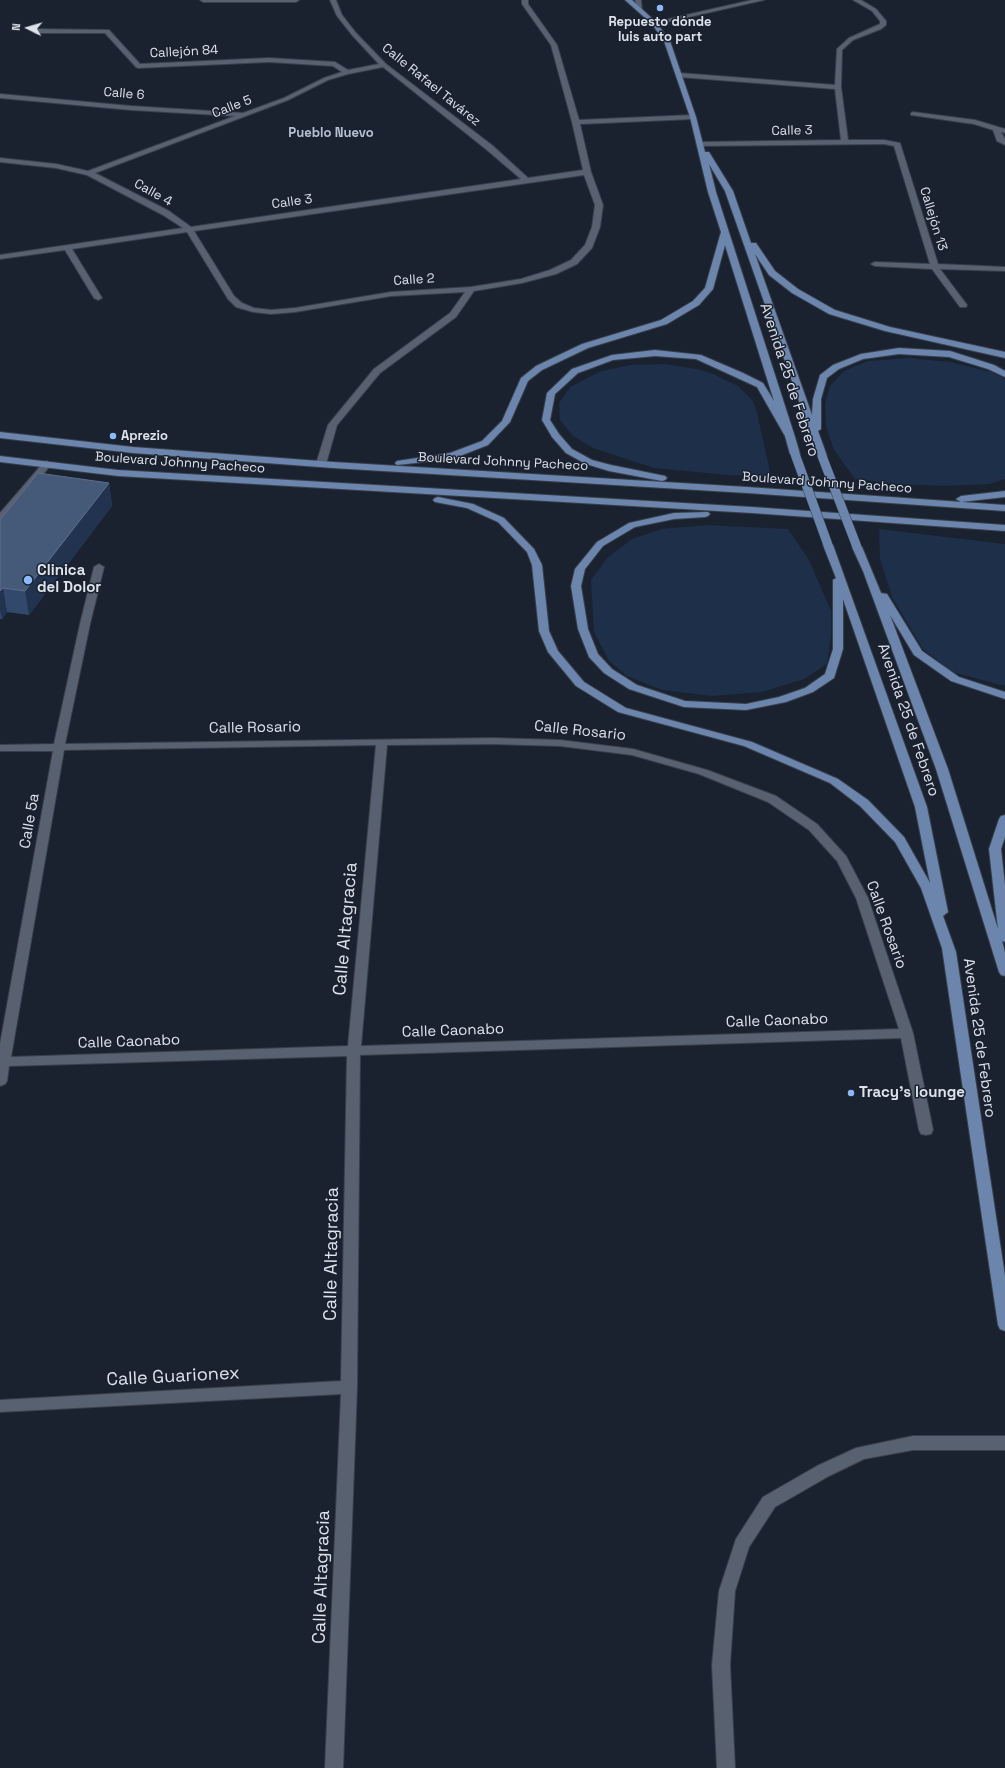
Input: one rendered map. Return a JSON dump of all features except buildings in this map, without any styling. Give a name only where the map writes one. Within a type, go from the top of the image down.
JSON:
[{"type":"main road","name":"Avenida 25 de Febrero","points":[[628,0],[640,9],[654,23],[667,41],[679,74],[693,117],[712,192],[795,454],[838,570],[921,807],[950,952],[1005,1325]]},
{"type":"main road","name":"Avenida 25 de Febrero","points":[[700,144],[729,191],[822,456],[857,547],[868,571],[942,769],[1005,972]]},
{"type":"main road","points":[[333,465],[410,462],[452,456],[485,443],[506,422],[524,380],[540,368],[585,346],[664,322],[696,303],[709,289],[724,230]]},
{"type":"main road","points":[[743,230],[772,273],[795,291],[832,312],[888,329],[1005,355]]},
{"type":"main road","points":[[816,437],[817,400],[823,377],[836,366],[861,357],[899,351],[950,354],[1005,374]]},
{"type":"main road","points":[[747,490],[651,476],[609,468],[590,462],[569,451],[555,435],[546,420],[551,393],[575,371],[612,358],[655,353],[698,357],[740,375],[760,386],[790,437]]},
{"type":"main road","name":"Boulevard Johnny Pacheco","points":[[0,436],[133,450],[333,465],[747,490],[1005,508]]},
{"type":"main road","name":"Boulevard Johnny Pacheco","points":[[0,459],[118,473],[752,510],[1005,528]]},
{"type":"main road","points":[[328,486],[452,501],[470,506],[501,520],[531,551],[537,565],[544,631],[553,652],[580,684],[622,710],[748,744],[834,781],[864,803],[900,840],[927,888],[950,952]]},
{"type":"main road","points":[[914,502],[975,498],[1005,494]]},
{"type":"main road","points":[[752,510],[674,516],[632,525],[600,544],[580,569],[576,586],[583,629],[593,655],[608,671],[633,687],[684,704],[746,706],[782,700],[809,690],[830,676],[838,649],[838,570]]},
{"type":"main road","points":[[917,522],[1005,534]]},
{"type":"main road","points":[[868,571],[918,652],[954,679],[1005,696]]},
{"type":"main road","points":[[1005,819],[995,849],[1005,938]]},
{"type":"street","points":[[203,0],[296,0]]},
{"type":"street","name":"Calle Rafael Tavárez","points":[[333,0],[339,15],[354,34],[384,66],[490,148],[526,180]]},
{"type":"street","points":[[525,0],[525,4],[554,45],[576,122],[587,172]]},
{"type":"street","points":[[638,0],[640,9]]},
{"type":"street","points":[[654,23],[761,0]]},
{"type":"street","points":[[845,142],[838,87],[839,50],[851,39],[873,31],[883,25],[882,18],[874,10],[856,0]]},
{"type":"street","name":"Callejón 84","points":[[36,31],[108,31],[136,65],[140,66],[269,60],[335,64],[348,72]]},
{"type":"street","name":"Calle 5","points":[[89,173],[245,114],[348,72],[384,66]]},
{"type":"street","points":[[679,74],[838,87]]},
{"type":"street","name":"Calle 6","points":[[0,96],[131,108],[245,114]]},
{"type":"street","points":[[913,114],[975,122],[1005,131]]},
{"type":"street","points":[[576,122],[693,117]]},
{"type":"street","points":[[996,129],[1000,139],[1005,143]]},
{"type":"street","name":"Calle 3","points":[[700,144],[884,142]]},
{"type":"street","name":"Callejón 13","points":[[884,142],[896,145],[935,267],[964,305]]},
{"type":"street","name":"Calle 4","points":[[0,160],[56,166],[89,173],[166,213],[189,229],[231,297],[239,305],[253,310]]},
{"type":"street","name":"Calle 3","points":[[0,257],[587,172]]},
{"type":"street","name":"Calle 2","points":[[253,310],[271,312],[295,310],[391,294],[471,289],[522,281],[553,272],[574,262],[589,246],[596,227],[599,205],[587,172]]},
{"type":"street","points":[[67,247],[98,298]]},
{"type":"street","points":[[875,264],[1005,269]]},
{"type":"street","points":[[321,464],[333,425],[377,371],[453,315],[471,289]]},
{"type":"street","points":[[0,519],[47,464]]},
{"type":"street","name":"Calle 5a","points":[[0,1081],[2,1062],[59,747],[85,624],[99,567]]},
{"type":"street","name":"Calle Rosario","points":[[0,748],[493,741],[560,743],[633,752],[703,772],[772,799],[814,827],[842,859],[862,898],[907,1033],[926,1130]]},
{"type":"street","name":"Calle Altagracia","points":[[334,1768],[349,1387],[354,1050],[382,742]]},
{"type":"street","name":"Calle Caonabo","points":[[2,1062],[907,1033]]},
{"type":"street","name":"Calle Guarionex","points":[[0,1406],[349,1387]]},
{"type":"street","points":[[726,1768],[721,1665],[726,1591],[742,1544],[769,1502],[823,1471],[862,1453],[913,1443],[1005,1443]]},
{"type":"shaded area","points":[[908,358],[950,362],[991,372],[1005,379],[1005,479],[989,484],[946,486],[895,484],[855,479],[834,450],[826,426],[825,404],[830,386],[844,371],[868,361]]},
{"type":"shaded area","points":[[665,364],[697,369],[713,374],[738,386],[753,401],[771,476],[728,475],[654,468],[593,448],[573,436],[560,420],[559,403],[570,387],[601,371],[631,365]]},
{"type":"shaded area","points":[[707,525],[788,529],[809,560],[831,611],[831,636],[827,664],[804,679],[762,692],[712,696],[662,690],[627,676],[609,661],[594,632],[591,580],[607,558],[632,539],[662,529]]},
{"type":"shaded area","points":[[879,529],[1005,544],[1005,686],[952,672],[923,649],[892,597],[880,559]]},
{"type":"place","name":"Repuesto dónde luis auto part","points":[[660,8]]},
{"type":"place","name":"Aprezio","points":[[113,436]]},
{"type":"place","name":"Clinica del Dolor","points":[[28,580]]},
{"type":"place","name":"Tracy's lounge","points":[[851,1093]]},
{"type":"district","name":"Pueblo Nuevo","points":[[331,133]]}]
